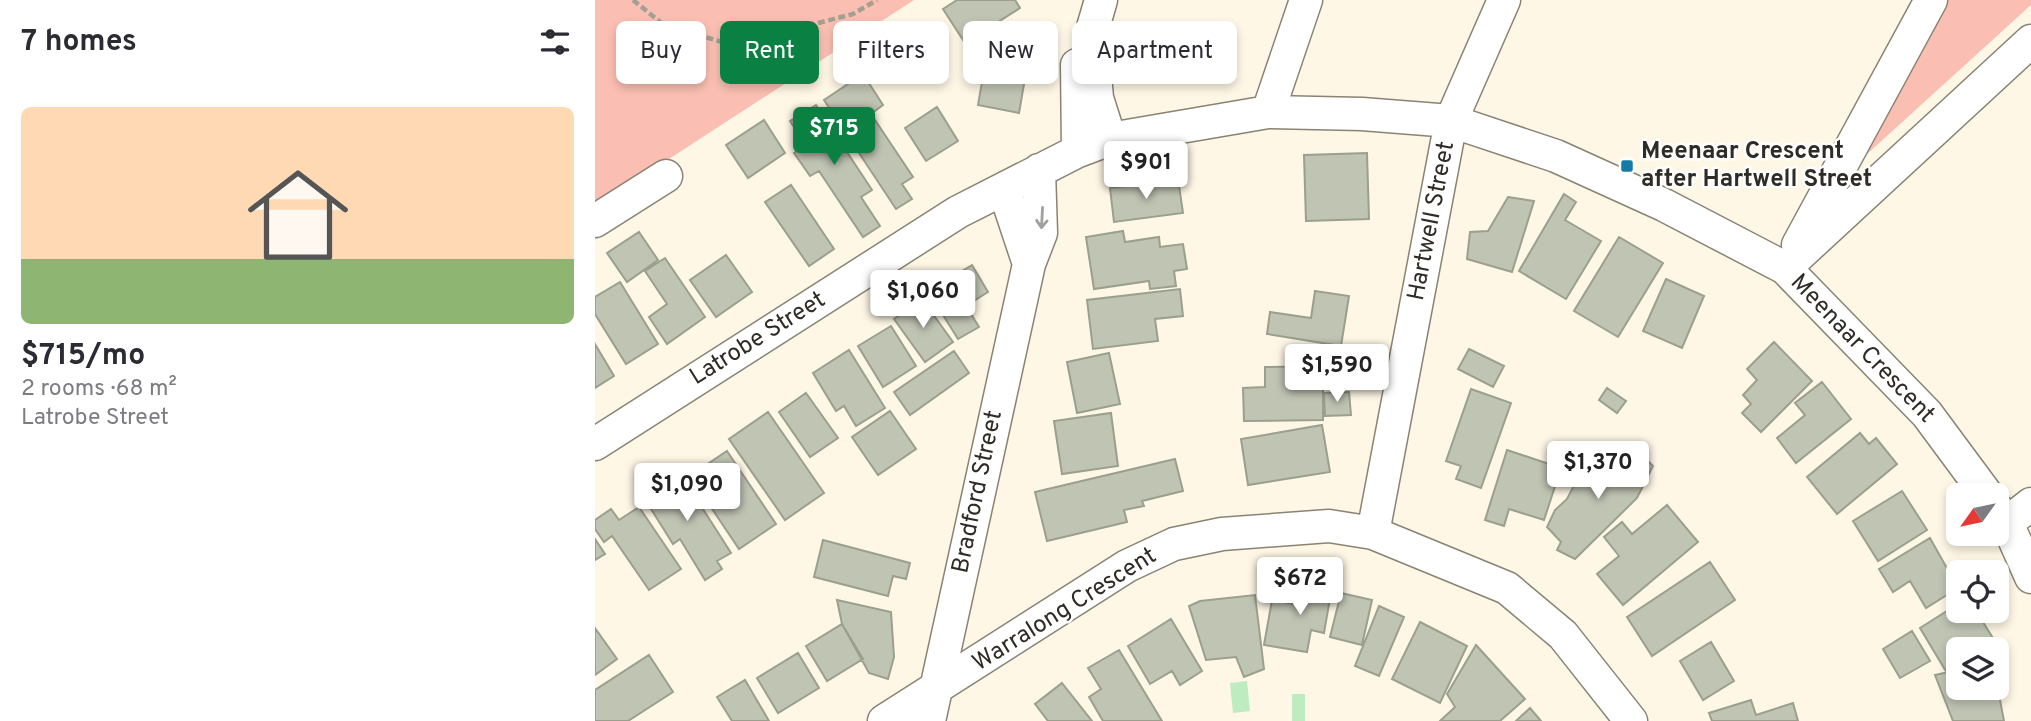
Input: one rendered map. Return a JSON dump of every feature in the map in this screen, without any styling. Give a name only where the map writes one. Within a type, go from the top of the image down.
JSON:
[{"type":"street","points":[[1095,21],[1101,0]]},
{"type":"street","points":[[1268,112],[1306,0]]},
{"type":"street","name":"Hartwell Street","points":[[1373,533],[1451,121],[1504,0]]},
{"type":"street","points":[[1785,268],[1931,0]]},
{"type":"street","points":[[1785,268],[2031,41]]},
{"type":"street","points":[[1077,84],[1078,151]]},
{"type":"street","points":[[1097,84],[1097,98],[1110,139]]},
{"type":"street","name":"Meenaar Crescent","points":[[958,212],[1078,151],[1110,139],[1268,112],[1362,114],[1451,121],[1568,162],[1664,205],[1785,268],[1927,414],[1978,483]]},
{"type":"street","name":"Bradford Street","points":[[929,721],[1028,264],[1041,233],[1039,170]]},
{"type":"street","points":[[595,221],[666,176]]},
{"type":"street","points":[[1004,189],[1028,264]]},
{"type":"street","name":"Latrobe Street","points":[[595,444],[958,212]]},
{"type":"street","points":[[2011,512],[2031,577]]},
{"type":"street","name":"Warralong Crescent","points":[[884,721],[1127,566],[1174,544],[1222,534],[1329,526],[1373,533],[1507,588],[1563,635],[1632,721]]},
{"type":"path","points":[[633,0],[664,25],[732,45],[853,14],[877,0]]},
{"type":"shaded area","points":[[595,0],[914,0],[882,21],[833,21],[833,53],[819,62],[819,21],[720,21],[720,84],[785,84],[595,207]]},
{"type":"shaded area","points":[[1946,0],[2031,0],[2031,5],[1855,165]]},
{"type":"shaded area","points":[[1247,681],[1250,711],[1233,713],[1230,683]]},
{"type":"shaded area","points":[[1292,694],[1305,694],[1305,721],[1292,721]]},
{"type":"building","points":[[957,0],[1015,0],[1020,8],[1000,21],[963,21],[963,40],[943,9]]},
{"type":"building","points":[[848,84],[869,84],[883,105],[871,114],[913,177],[902,184],[912,199],[896,209],[824,100]]},
{"type":"building","points":[[982,84],[1024,84],[1019,113],[978,105]]},
{"type":"building","points":[[816,105],[872,190],[861,197],[880,226],[863,237],[819,171],[810,176],[794,153],[806,145],[790,121]]},
{"type":"building","points":[[937,107],[958,141],[926,161],[905,128]]},
{"type":"building","points":[[764,120],[785,153],[748,178],[726,145]]},
{"type":"building","points":[[1367,153],[1369,219],[1306,221],[1304,155]]},
{"type":"building","points":[[1178,179],[1183,213],[1114,222],[1110,188]]},
{"type":"building","points":[[791,185],[834,249],[809,266],[765,202]]},
{"type":"building","points":[[1564,194],[1576,202],[1565,220],[1601,241],[1566,299],[1519,271]]},
{"type":"building","points":[[1508,197],[1534,201],[1512,272],[1467,259],[1470,232],[1488,231]]},
{"type":"building","points":[[1123,231],[1125,242],[1159,237],[1160,247],[1183,244],[1187,269],[1174,271],[1176,286],[1150,289],[1149,281],[1094,289],[1086,237]]},
{"type":"building","points":[[639,232],[658,260],[627,282],[607,253]]},
{"type":"building","points":[[1619,237],[1663,263],[1618,337],[1574,311]]},
{"type":"building","points":[[726,255],[752,292],[716,317],[690,280]]},
{"type":"building","points":[[665,258],[705,317],[667,344],[649,317],[667,304],[645,271]]},
{"type":"building","points":[[972,265],[988,292],[966,306],[979,327],[958,339],[928,291]]},
{"type":"building","points":[[1666,279],[1704,296],[1682,348],[1643,331]]},
{"type":"building","points":[[620,282],[658,344],[626,364],[595,314],[595,297]]},
{"type":"building","points":[[1180,289],[1183,316],[1155,319],[1158,341],[1093,349],[1087,300]]},
{"type":"building","points":[[1315,291],[1349,296],[1341,346],[1267,334],[1270,312],[1311,318]]},
{"type":"building","points":[[922,299],[953,342],[925,362],[894,319]]},
{"type":"building","points":[[891,326],[916,366],[883,387],[858,346]]},
{"type":"building","points":[[1774,342],[1812,381],[1761,432],[1742,413],[1751,404],[1743,395],[1757,380],[1747,369]]},
{"type":"building","points":[[595,344],[614,376],[595,388]]},
{"type":"building","points":[[1469,349],[1504,366],[1493,387],[1458,369]]},
{"type":"building","points":[[849,350],[885,408],[856,426],[844,406],[836,411],[813,373]]},
{"type":"building","points":[[954,351],[969,373],[910,415],[894,392]]},
{"type":"building","points":[[1109,353],[1120,404],[1077,413],[1067,362]]},
{"type":"building","points":[[1323,366],[1323,420],[1244,421],[1243,388],[1265,387],[1265,367]]},
{"type":"building","points":[[1822,382],[1851,419],[1796,463],[1777,438],[1805,415],[1795,403]]},
{"type":"building","points":[[1607,388],[1626,401],[1617,413],[1599,400]]},
{"type":"building","points":[[1471,389],[1511,403],[1481,488],[1456,479],[1461,466],[1446,461]]},
{"type":"building","points":[[1349,392],[1351,415],[1325,416],[1324,393]]},
{"type":"building","points":[[806,393],[838,438],[810,457],[779,412]]},
{"type":"building","points":[[890,411],[916,449],[878,475],[852,437]]},
{"type":"building","points":[[768,412],[824,493],[785,520],[729,439]]},
{"type":"building","points":[[1111,413],[1118,466],[1062,474],[1054,421]]},
{"type":"building","points":[[1322,425],[1330,472],[1248,485],[1241,439]]},
{"type":"building","points":[[1860,433],[1869,444],[1876,438],[1897,464],[1837,514],[1807,477]]},
{"type":"building","points":[[1627,446],[1640,453],[1653,466],[1637,498],[1575,559],[1557,550],[1561,542],[1547,527],[1555,510],[1567,499],[1582,470],[1590,462],[1609,472],[1618,455]]},
{"type":"building","points":[[1507,450],[1561,468],[1544,520],[1509,509],[1504,526],[1485,520]]},
{"type":"building","points":[[727,451],[776,524],[739,549],[690,476]]},
{"type":"building","points":[[1175,459],[1183,491],[1142,501],[1144,506],[1124,510],[1127,522],[1047,541],[1035,492]]},
{"type":"building","points":[[678,470],[731,553],[717,561],[722,569],[705,580],[680,539],[673,544],[641,493]]},
{"type":"building","points":[[1902,491],[1927,530],[1878,561],[1853,521]]},
{"type":"building","points":[[1667,505],[1698,542],[1623,605],[1597,574],[1619,556],[1604,537],[1622,522],[1632,534]]},
{"type":"building","points":[[639,507],[681,569],[649,590],[612,536],[604,542],[595,529],[595,520],[611,509],[619,520]]},
{"type":"building","points":[[1930,538],[1946,567],[1946,596],[1926,608],[1910,581],[1893,592],[1879,569]]},
{"type":"building","points":[[595,539],[605,554],[595,560]]},
{"type":"building","points":[[823,540],[910,563],[906,579],[893,576],[888,596],[814,577]]},
{"type":"building","points":[[1710,562],[1735,600],[1652,656],[1627,617]]},
{"type":"building","points":[[1305,576],[1333,581],[1324,633],[1311,630],[1307,652],[1264,645],[1272,600],[1300,605]]},
{"type":"building","points":[[1341,593],[1372,600],[1362,645],[1330,637]]},
{"type":"building","points":[[1255,595],[1264,669],[1244,677],[1236,657],[1206,660],[1189,606],[1200,601]]},
{"type":"building","points":[[837,600],[891,612],[894,657],[888,679],[869,673],[842,624]]},
{"type":"building","points":[[1379,606],[1404,617],[1379,676],[1355,666]]},
{"type":"building","points":[[1946,612],[1946,623],[1984,623],[1992,637],[1946,637],[1946,671],[1920,628]]},
{"type":"building","points":[[1171,619],[1202,671],[1180,685],[1172,671],[1150,684],[1128,646]]},
{"type":"building","points":[[1420,622],[1467,646],[1440,703],[1392,679]]},
{"type":"building","points":[[842,624],[863,659],[827,681],[806,646]]},
{"type":"building","points":[[595,628],[617,659],[595,675]]},
{"type":"building","points":[[1912,631],[1930,661],[1900,678],[1883,649]]},
{"type":"building","points":[[1711,642],[1734,681],[1703,700],[1680,661]]},
{"type":"building","points":[[1476,645],[1525,699],[1500,721],[1440,721],[1455,707],[1447,694]]},
{"type":"building","points":[[1119,650],[1162,721],[1103,721],[1089,697],[1101,689],[1088,668]]},
{"type":"building","points":[[798,653],[819,688],[778,713],[757,678]]},
{"type":"building","points":[[649,655],[673,692],[628,721],[595,721],[595,690]]},
{"type":"building","points":[[1946,673],[1946,700],[2000,700],[2004,721],[1953,721],[1935,675]]},
{"type":"building","points":[[745,680],[769,721],[732,721],[717,697]]},
{"type":"building","points":[[1062,683],[1092,721],[1048,721],[1035,704]]},
{"type":"building","points":[[1751,700],[1756,715],[1793,703],[1798,721],[1712,721],[1709,713]]},
{"type":"building","points":[[1530,708],[1541,721],[1516,721]]},
{"type":"place","name":"Meenaar Crescent after Hartwell Street","points":[[1627,166]]}]
